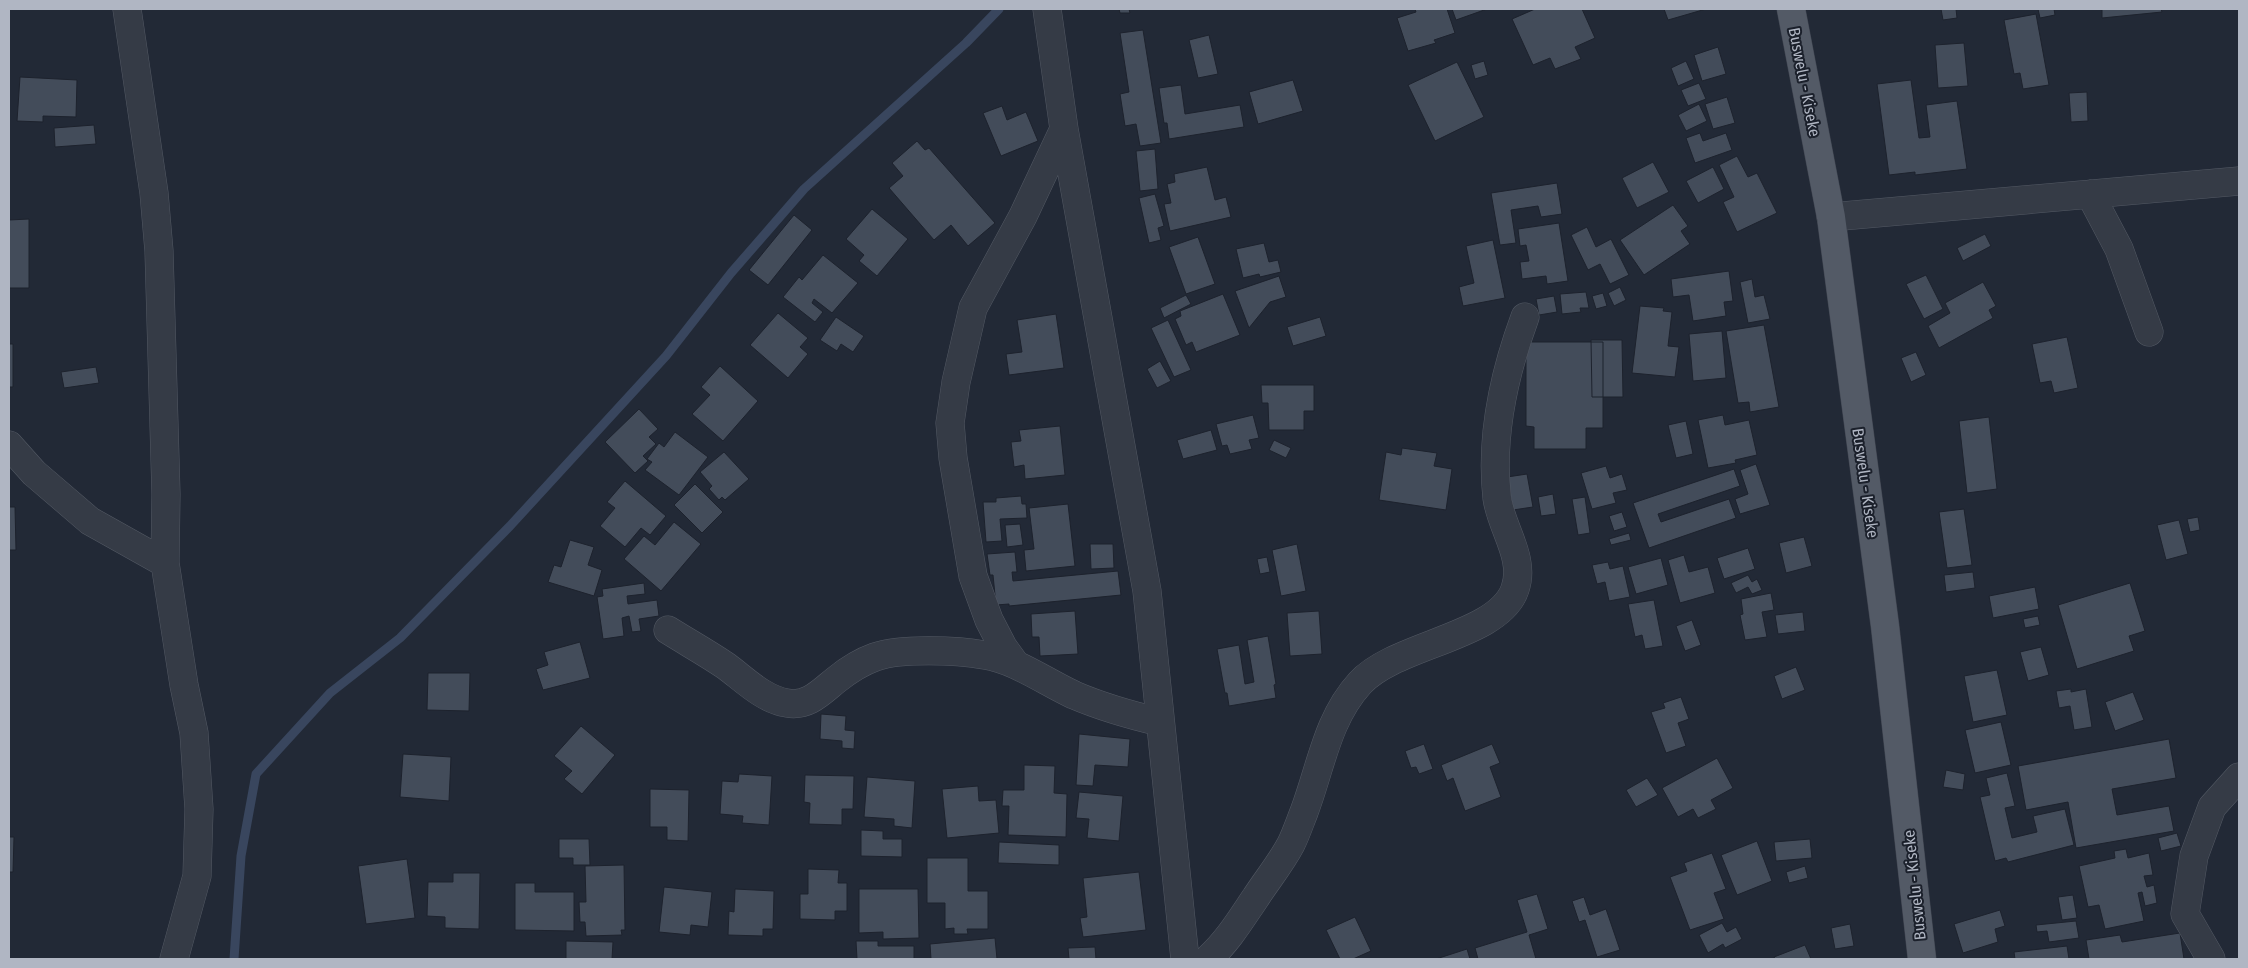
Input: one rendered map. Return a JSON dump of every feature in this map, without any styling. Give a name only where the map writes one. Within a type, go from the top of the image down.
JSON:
[{"type":"main road","name":"Buswelu - Kiseke","points":[[1791,9],[1831,216],[1886,626],[1922,959]]},
{"type":"street","points":[[127,9],[154,192],[159,251],[166,494],[165,564],[184,686],[194,734],[199,809],[197,876],[174,959]]},
{"type":"street","points":[[1047,9],[1064,129],[1147,591],[1185,959]]},
{"type":"street","points":[[1016,665],[1003,647],[989,620],[972,576],[953,458],[950,424],[956,382],[973,308],[1023,216],[1064,129]]},
{"type":"street","points":[[1831,216],[2239,180]]},
{"type":"street","points":[[2090,194],[2119,249],[2149,332]]},
{"type":"street","points":[[1208,959],[1222,946],[1235,928],[1291,844],[1305,809],[1331,729],[1353,690],[1362,680],[1390,662],[1487,620],[1504,608],[1512,597],[1516,587],[1517,566],[1514,549],[1501,515],[1497,498],[1497,433],[1509,360],[1525,316]]},
{"type":"street","points":[[9,445],[34,473],[90,521],[165,564]]},
{"type":"street","points":[[668,630],[725,666],[762,694],[786,703],[801,704],[816,697],[853,669],[874,658],[892,652],[949,652],[985,655],[1016,665],[1073,694],[1115,711],[1160,722]]},
{"type":"street","points":[[2210,959],[2185,914],[2194,856],[2212,807],[2239,778]]},
{"type":"building","points":[[1119,9],[1129,9],[1130,13],[1120,13]]},
{"type":"building","points":[[1415,9],[1447,9],[1455,33],[1434,40],[1436,43],[1408,51],[1397,18],[1416,12]]},
{"type":"building","points":[[1452,9],[1487,9],[1456,20]]},
{"type":"building","points":[[1535,9],[1582,9],[1595,38],[1575,47],[1581,59],[1555,69],[1550,58],[1533,65],[1512,19]]},
{"type":"building","points":[[1664,9],[1706,9],[1668,20]]},
{"type":"building","points":[[1941,9],[1956,9],[1957,18],[1943,20]]},
{"type":"building","points":[[2038,9],[2054,9],[2055,15],[2040,18]]},
{"type":"building","points":[[2102,9],[2161,9],[2162,12],[2102,18]]},
{"type":"building","points":[[2036,14],[2049,85],[2023,89],[2020,73],[2014,74],[2004,20]]},
{"type":"building","points":[[1143,30],[1161,143],[1140,146],[1136,124],[1125,126],[1120,94],[1129,92],[1120,33]]},
{"type":"building","points":[[1209,35],[1218,74],[1198,78],[1189,40]]},
{"type":"building","points":[[1964,43],[1968,86],[1938,88],[1935,45]]},
{"type":"building","points":[[1718,47],[1726,74],[1702,81],[1694,55]]},
{"type":"building","points":[[1484,61],[1488,75],[1475,79],[1471,65]]},
{"type":"building","points":[[1686,61],[1694,79],[1678,86],[1671,68]]},
{"type":"building","points":[[1457,62],[1484,117],[1435,141],[1408,85]]},
{"type":"building","points":[[20,77],[77,80],[76,117],[43,116],[43,122],[17,121]]},
{"type":"building","points":[[1293,80],[1303,111],[1258,124],[1249,92]]},
{"type":"building","points":[[1911,80],[1919,138],[1930,137],[1926,105],[1957,101],[1967,169],[1915,175],[1915,172],[1889,175],[1877,84]]},
{"type":"building","points":[[1699,83],[1706,99],[1688,106],[1681,90]]},
{"type":"building","points":[[1181,85],[1185,114],[1240,105],[1244,127],[1169,139],[1167,123],[1164,123],[1159,88]]},
{"type":"building","points":[[2087,92],[2088,121],[2071,122],[2069,93]]},
{"type":"building","points":[[1727,97],[1735,123],[1713,129],[1705,104]]},
{"type":"building","points":[[1699,104],[1707,121],[1686,131],[1678,115]]},
{"type":"building","points":[[1002,106],[1007,120],[1026,112],[1038,141],[1001,156],[983,113]]},
{"type":"building","points":[[94,125],[96,144],[55,147],[54,128]]},
{"type":"building","points":[[1700,133],[1703,141],[1726,133],[1732,150],[1695,163],[1686,138]]},
{"type":"building","points":[[917,141],[925,150],[929,148],[995,223],[968,246],[951,225],[934,240],[889,188],[903,176],[892,163]]},
{"type":"building","points":[[1155,149],[1158,189],[1140,191],[1136,151]]},
{"type":"building","points":[[1737,156],[1748,177],[1757,173],[1777,213],[1737,232],[1723,202],[1734,197],[1719,165]]},
{"type":"building","points":[[1653,162],[1669,192],[1637,208],[1622,178]]},
{"type":"building","points":[[1207,167],[1215,200],[1226,197],[1231,217],[1170,231],[1164,204],[1171,203],[1167,184],[1175,182],[1174,174]]},
{"type":"building","points":[[1713,167],[1724,189],[1698,203],[1686,181]]},
{"type":"building","points":[[1557,183],[1562,214],[1541,217],[1538,206],[1511,210],[1516,243],[1500,245],[1491,193]]},
{"type":"building","points":[[1155,194],[1164,226],[1158,228],[1161,240],[1149,243],[1139,198]]},
{"type":"building","points":[[1673,205],[1688,226],[1681,231],[1690,244],[1644,275],[1620,240]]},
{"type":"building","points":[[872,209],[908,239],[877,276],[859,261],[864,255],[846,239]]},
{"type":"building","points":[[794,215],[812,230],[768,285],[749,270]]},
{"type":"building","points":[[29,219],[29,288],[9,288],[9,220]]},
{"type":"building","points":[[1559,223],[1568,281],[1547,284],[1546,276],[1522,279],[1520,262],[1529,261],[1526,245],[1520,246],[1518,229]]},
{"type":"building","points":[[1587,227],[1596,247],[1611,239],[1629,275],[1610,284],[1600,264],[1588,270],[1571,235]]},
{"type":"building","points":[[1985,234],[1991,246],[1963,261],[1957,248]]},
{"type":"building","points":[[1198,237],[1215,284],[1186,294],[1169,247]]},
{"type":"building","points":[[1493,240],[1505,298],[1463,306],[1459,287],[1474,283],[1466,246]]},
{"type":"building","points":[[1264,243],[1269,262],[1278,260],[1281,272],[1260,277],[1259,274],[1243,278],[1236,249]]},
{"type":"building","points":[[823,255],[858,283],[832,313],[814,299],[812,303],[823,312],[815,322],[783,297],[799,277],[802,280]]},
{"type":"building","points":[[1729,271],[1733,301],[1724,302],[1726,316],[1693,321],[1689,295],[1673,297],[1671,279]]},
{"type":"building","points":[[1926,275],[1943,309],[1924,319],[1906,284]]},
{"type":"building","points":[[1279,276],[1286,297],[1270,302],[1249,328],[1235,291]]},
{"type":"building","points":[[1752,279],[1755,297],[1764,295],[1770,319],[1748,323],[1740,282]]},
{"type":"building","points":[[1983,282],[1996,306],[1989,310],[1993,318],[1939,348],[1928,326],[1950,313],[1945,303]]},
{"type":"building","points":[[1620,287],[1626,300],[1614,306],[1608,293]]},
{"type":"building","points":[[1586,292],[1589,308],[1580,308],[1581,312],[1562,314],[1560,294]]},
{"type":"building","points":[[1603,293],[1607,306],[1596,309],[1592,296]]},
{"type":"building","points":[[1223,294],[1240,335],[1196,352],[1192,342],[1186,345],[1175,319],[1181,316],[1180,311]]},
{"type":"building","points":[[1186,295],[1191,304],[1164,318],[1160,308]]},
{"type":"building","points":[[1554,296],[1557,312],[1539,315],[1536,299]]},
{"type":"building","points":[[1640,306],[1664,308],[1663,311],[1672,312],[1668,346],[1679,347],[1675,377],[1632,373]]},
{"type":"building","points":[[778,313],[808,338],[800,347],[808,354],[788,378],[750,345]]},
{"type":"building","points":[[1056,314],[1064,368],[1009,375],[1006,354],[1022,352],[1017,320]]},
{"type":"building","points":[[836,317],[864,336],[853,352],[841,344],[837,351],[820,340]]},
{"type":"building","points":[[1320,317],[1326,336],[1293,346],[1287,327]]},
{"type":"building","points":[[1168,320],[1191,370],[1174,377],[1151,328]]},
{"type":"building","points":[[1764,325],[1779,407],[1750,412],[1749,402],[1738,403],[1726,331]]},
{"type":"building","points":[[1722,331],[1726,378],[1693,381],[1689,334]]},
{"type":"building","points":[[2067,337],[2078,388],[2054,393],[2051,381],[2040,383],[2032,344]]},
{"type":"building","points":[[1591,340],[1622,340],[1623,397],[1592,397]]},
{"type":"building","points":[[1526,342],[1603,342],[1603,428],[1586,428],[1586,449],[1534,449],[1534,427],[1526,426]]},
{"type":"building","points":[[9,344],[13,344],[13,387],[9,387]]},
{"type":"building","points":[[1916,352],[1926,375],[1911,382],[1901,358]]},
{"type":"building","points":[[1160,361],[1171,381],[1157,388],[1147,369]]},
{"type":"building","points":[[720,366],[758,401],[723,441],[692,414],[710,395],[701,387]]},
{"type":"building","points":[[96,367],[99,383],[64,388],[61,372]]},
{"type":"building","points":[[1261,385],[1314,385],[1314,411],[1304,411],[1304,430],[1269,430],[1268,403],[1262,403]]},
{"type":"building","points":[[639,409],[658,429],[649,437],[656,444],[643,456],[648,461],[635,473],[605,442]]},
{"type":"building","points":[[1253,415],[1259,438],[1249,440],[1252,449],[1230,454],[1227,445],[1222,446],[1216,424]]},
{"type":"building","points":[[1723,415],[1725,425],[1749,420],[1757,455],[1735,460],[1736,463],[1708,468],[1698,420]]},
{"type":"building","points":[[1989,417],[1997,489],[1967,493],[1959,421]]},
{"type":"building","points":[[1686,421],[1693,454],[1676,458],[1668,425]]},
{"type":"building","points":[[1060,426],[1065,475],[1025,479],[1024,465],[1014,467],[1011,442],[1021,441],[1019,430]]},
{"type":"building","points":[[1211,430],[1217,450],[1183,459],[1177,440]]},
{"type":"building","points":[[675,432],[708,457],[679,495],[645,470],[652,462],[647,459],[659,443],[664,447]]},
{"type":"building","points":[[1274,440],[1291,448],[1286,458],[1269,450]]},
{"type":"building","points":[[1402,448],[1437,453],[1434,466],[1452,469],[1446,510],[1379,500],[1386,452],[1401,455]]},
{"type":"building","points":[[724,452],[749,479],[725,500],[722,497],[719,500],[709,489],[712,486],[700,472]]},
{"type":"building","points":[[1756,464],[1770,505],[1740,514],[1735,499],[1748,494],[1740,470]]},
{"type":"building","points":[[1606,466],[1610,478],[1622,474],[1627,490],[1613,493],[1616,503],[1592,509],[1581,473]]},
{"type":"building","points":[[1734,469],[1740,486],[1658,514],[1661,522],[1729,499],[1736,518],[1649,548],[1633,503]]},
{"type":"building","points":[[1527,474],[1533,507],[1513,510],[1507,477]]},
{"type":"building","points":[[625,481],[666,516],[650,535],[641,528],[625,547],[600,526],[615,508],[607,502]]},
{"type":"building","points":[[695,484],[723,512],[702,533],[674,505]]},
{"type":"building","points":[[1553,494],[1556,514],[1541,516],[1538,497]]},
{"type":"building","points":[[1021,496],[1022,504],[1026,504],[1027,518],[1000,519],[1002,541],[986,542],[983,502],[996,502],[996,498]]},
{"type":"building","points":[[1585,497],[1590,533],[1578,535],[1572,499]]},
{"type":"building","points":[[1068,504],[1075,566],[1026,571],[1024,550],[1034,549],[1029,508]]},
{"type":"building","points":[[9,507],[15,507],[16,550],[9,550]]},
{"type":"building","points":[[1964,509],[1972,565],[1947,568],[1939,512]]},
{"type":"building","points":[[1622,512],[1627,527],[1614,531],[1609,516]]},
{"type":"building","points":[[2198,517],[2200,530],[2190,532],[2187,519]]},
{"type":"building","points":[[2179,520],[2188,554],[2166,560],[2157,525]]},
{"type":"building","points":[[674,522],[701,544],[661,591],[624,559],[644,536],[655,545]]},
{"type":"building","points":[[1020,524],[1023,545],[1007,547],[1005,525]]},
{"type":"building","points":[[1629,533],[1631,540],[1611,545],[1609,539]]},
{"type":"building","points":[[1804,537],[1812,566],[1786,573],[1779,543]]},
{"type":"building","points":[[570,540],[594,547],[588,565],[602,570],[594,596],[548,582],[554,565],[561,567]]},
{"type":"building","points":[[1090,544],[1113,544],[1114,568],[1091,569]]},
{"type":"building","points":[[1297,544],[1306,591],[1281,596],[1272,550]]},
{"type":"building","points":[[1748,548],[1755,569],[1724,579],[1717,558]]},
{"type":"building","points":[[1015,552],[1017,572],[1012,572],[1013,581],[1118,571],[1121,595],[1009,606],[1009,604],[996,605],[993,575],[990,575],[987,554]]},
{"type":"building","points":[[1684,555],[1689,572],[1708,567],[1715,593],[1680,603],[1668,560]]},
{"type":"building","points":[[1267,557],[1270,572],[1260,574],[1257,559]]},
{"type":"building","points":[[1661,558],[1668,585],[1636,594],[1628,567]]},
{"type":"building","points":[[1608,562],[1610,569],[1623,566],[1630,597],[1609,601],[1605,582],[1597,584],[1592,565]]},
{"type":"building","points":[[1973,572],[1975,588],[1946,592],[1944,575]]},
{"type":"building","points":[[1748,575],[1752,582],[1757,579],[1762,590],[1752,594],[1748,587],[1736,593],[1731,583]]},
{"type":"building","points":[[644,583],[645,594],[627,596],[628,604],[657,600],[659,616],[639,619],[641,631],[632,632],[629,616],[622,618],[624,636],[603,639],[597,597],[603,596],[602,589]]},
{"type":"building","points":[[2130,583],[2145,631],[2129,636],[2134,651],[2077,669],[2058,605]]},
{"type":"building","points":[[2035,587],[2039,609],[1993,618],[1989,596]]},
{"type":"building","points":[[1771,593],[1774,610],[1762,612],[1767,637],[1745,640],[1740,615],[1743,614],[1741,599]]},
{"type":"building","points":[[1654,600],[1663,646],[1645,649],[1642,635],[1635,637],[1628,604]]},
{"type":"building","points":[[1075,611],[1078,654],[1040,656],[1039,637],[1032,637],[1031,614]]},
{"type":"building","points":[[1319,611],[1322,654],[1290,656],[1287,613]]},
{"type":"building","points":[[1803,612],[1805,631],[1778,634],[1775,615]]},
{"type":"building","points":[[2038,616],[2040,625],[2025,628],[2023,619]]},
{"type":"building","points":[[1692,620],[1701,645],[1685,651],[1676,626]]},
{"type":"building","points":[[1268,636],[1276,684],[1274,685],[1276,698],[1229,706],[1217,649],[1239,645],[1245,684],[1254,682],[1247,640]]},
{"type":"building","points":[[580,642],[590,678],[543,690],[536,669],[548,665],[544,652]]},
{"type":"building","points":[[2041,647],[2049,675],[2028,681],[2020,652]]},
{"type":"building","points":[[1796,667],[1805,690],[1782,699],[1774,676]]},
{"type":"building","points":[[1997,670],[2007,715],[1973,722],[1964,676]]},
{"type":"building","points":[[428,673],[470,673],[469,711],[427,710]]},
{"type":"building","points":[[2071,689],[2071,692],[2086,689],[2092,727],[2074,730],[2070,706],[2059,708],[2056,691]]},
{"type":"building","points":[[2133,692],[2144,720],[2115,731],[2105,702]]},
{"type":"building","points":[[1681,697],[1689,719],[1678,723],[1686,746],[1666,753],[1651,712],[1665,708],[1663,703]]},
{"type":"building","points":[[821,714],[846,716],[845,730],[855,731],[854,749],[842,748],[842,741],[820,739]]},
{"type":"building","points":[[2001,722],[2011,765],[1975,773],[1965,730]]},
{"type":"building","points":[[581,726],[615,755],[582,794],[564,779],[572,771],[554,756]]},
{"type":"building","points":[[1079,734],[1130,739],[1128,767],[1095,765],[1093,786],[1076,785]]},
{"type":"building","points":[[2169,739],[2176,778],[2112,789],[2117,815],[2169,806],[2174,831],[2076,848],[2068,802],[2026,810],[2018,766]]},
{"type":"building","points":[[1424,744],[1433,769],[1419,774],[1416,767],[1411,768],[1405,751]]},
{"type":"building","points":[[1492,744],[1500,763],[1490,767],[1501,797],[1465,811],[1453,778],[1447,781],[1441,765]]},
{"type":"building","points":[[403,754],[451,757],[449,801],[400,797]]},
{"type":"building","points":[[1717,758],[1733,788],[1711,800],[1716,809],[1698,818],[1693,809],[1678,817],[1662,788]]},
{"type":"building","points":[[1024,765],[1055,766],[1054,793],[1067,794],[1066,837],[1008,835],[1009,806],[1002,806],[1003,790],[1024,790]]},
{"type":"building","points":[[1946,770],[1965,774],[1963,790],[1943,787]]},
{"type":"building","points":[[2007,773],[2015,806],[2005,808],[2012,838],[2037,832],[2033,816],[2065,809],[2074,845],[2008,862],[2006,858],[1995,861],[1980,797],[1990,795],[1986,778]]},
{"type":"building","points":[[739,774],[772,776],[769,825],[742,823],[743,816],[720,814],[722,781],[738,782]]},
{"type":"building","points":[[805,775],[854,776],[853,809],[842,809],[842,825],[809,824],[810,803],[804,802]]},
{"type":"building","points":[[867,777],[915,781],[912,828],[894,826],[894,819],[864,817]]},
{"type":"building","points":[[1647,778],[1658,795],[1636,807],[1626,790]]},
{"type":"building","points":[[978,786],[979,801],[996,800],[999,833],[947,838],[942,789]]},
{"type":"building","points":[[650,789],[689,790],[688,841],[667,840],[667,827],[650,827]]},
{"type":"building","points":[[1079,792],[1123,796],[1119,841],[1087,838],[1089,819],[1076,818]]},
{"type":"building","points":[[861,830],[883,831],[883,839],[902,839],[902,857],[861,856]]},
{"type":"building","points":[[2177,833],[2181,846],[2161,851],[2158,838]]},
{"type":"building","points":[[9,837],[14,837],[13,872],[9,872]]},
{"type":"building","points":[[559,839],[589,839],[590,865],[573,865],[573,858],[559,858]]},
{"type":"building","points":[[1810,839],[1812,858],[1776,861],[1774,842]]},
{"type":"building","points":[[1757,841],[1772,881],[1737,895],[1721,855]]},
{"type":"building","points":[[999,842],[1059,845],[1059,865],[998,863]]},
{"type":"building","points":[[2126,849],[2128,858],[2149,853],[2153,875],[2144,876],[2147,887],[2154,885],[2157,903],[2145,906],[2142,892],[2138,893],[2144,921],[2105,929],[2099,905],[2088,907],[2079,866],[2115,858],[2114,851]]},
{"type":"building","points":[[1712,853],[1726,889],[1714,893],[1724,919],[1690,930],[1670,877],[1687,871],[1684,863]]},
{"type":"building","points":[[927,858],[968,858],[968,891],[988,891],[988,929],[967,929],[968,934],[954,934],[954,928],[945,929],[945,903],[927,903]]},
{"type":"building","points":[[407,859],[415,918],[366,924],[358,866]]},
{"type":"building","points":[[624,865],[625,930],[621,930],[622,935],[586,936],[585,922],[580,922],[579,902],[586,902],[585,866]]},
{"type":"building","points":[[1805,866],[1808,878],[1789,883],[1786,872]]},
{"type":"building","points":[[808,869],[839,870],[838,883],[847,883],[847,911],[835,911],[835,920],[800,919],[800,894],[808,894]]},
{"type":"building","points":[[1139,872],[1146,930],[1083,937],[1080,918],[1087,917],[1083,878]]},
{"type":"building","points":[[453,873],[480,873],[479,929],[445,928],[445,917],[427,916],[428,882],[453,882]]},
{"type":"building","points":[[515,883],[535,883],[535,892],[574,892],[574,931],[515,930]]},
{"type":"building","points":[[664,887],[712,892],[708,927],[691,925],[690,935],[659,932]]},
{"type":"building","points":[[735,889],[774,891],[773,929],[763,929],[763,936],[728,935],[729,911],[734,912]]},
{"type":"building","points":[[859,889],[918,889],[919,938],[883,939],[883,932],[859,933]]},
{"type":"building","points":[[1537,894],[1548,929],[1529,935],[1536,959],[1478,959],[1475,948],[1527,932],[1517,900]]},
{"type":"building","points":[[2073,895],[2077,918],[2062,920],[2058,897]]},
{"type":"building","points":[[1584,897],[1590,915],[1606,909],[1620,950],[1597,957],[1585,920],[1579,922],[1572,901]]},
{"type":"building","points":[[2000,910],[2005,926],[1995,929],[1998,942],[1963,953],[1954,924]]},
{"type":"building","points":[[1355,917],[1371,951],[1353,959],[1340,959],[1326,930]]},
{"type":"building","points":[[2076,921],[2079,938],[2049,942],[2047,931],[2037,932],[2036,925]]},
{"type":"building","points":[[1722,923],[1727,932],[1736,927],[1742,939],[1725,948],[1723,944],[1708,953],[1699,935]]},
{"type":"building","points":[[1850,924],[1854,946],[1835,949],[1831,928]]},
{"type":"building","points":[[2180,933],[2184,959],[2089,959],[2086,940],[2120,935],[2122,942]]},
{"type":"building","points":[[995,938],[997,959],[931,959],[930,944]]},
{"type":"building","points":[[566,941],[613,942],[612,959],[566,959]]},
{"type":"building","points":[[856,941],[878,941],[878,946],[914,946],[914,959],[857,959]]},
{"type":"building","points":[[1805,945],[1811,959],[1775,959],[1774,957]]},
{"type":"building","points":[[2067,946],[2069,959],[2015,959],[2014,952]]},
{"type":"building","points":[[1095,947],[1096,959],[1069,959],[1068,948]]},
{"type":"building","points":[[1467,949],[1470,959],[1436,959]]},
{"type":"waterway","points":[[234,959],[241,856],[256,774],[330,693],[400,638],[510,526],[666,356],[731,273],[804,189],[966,43],[999,9]]}]
